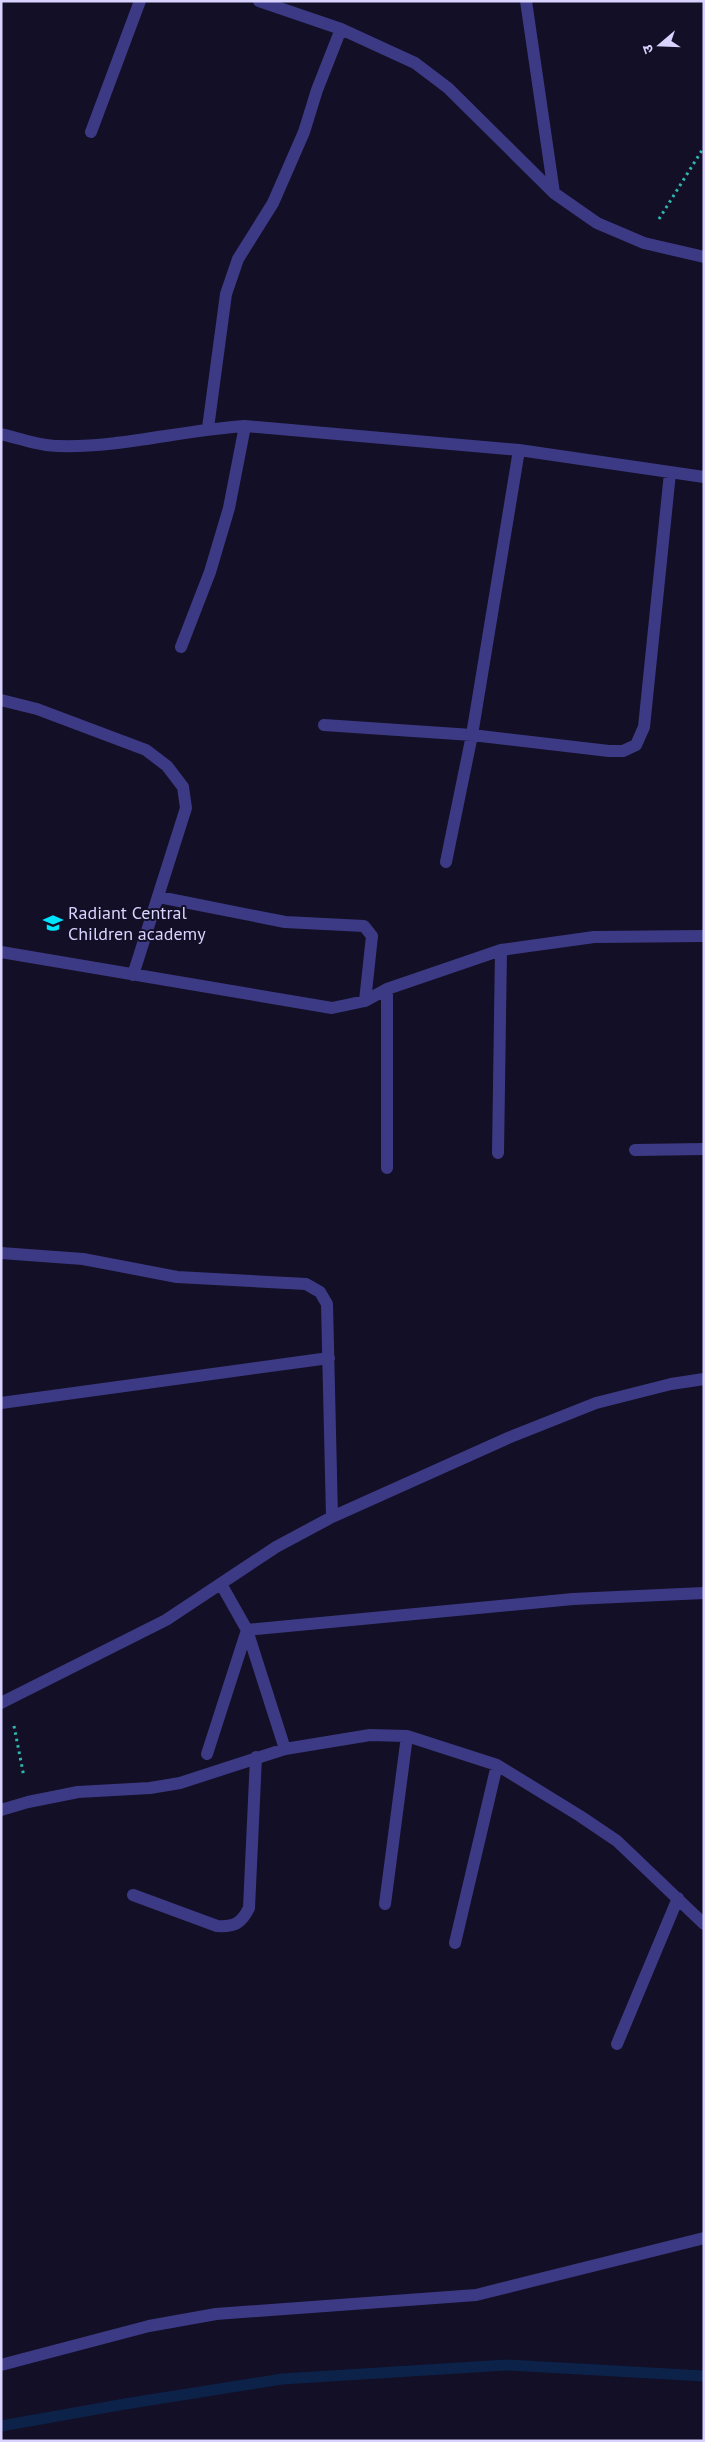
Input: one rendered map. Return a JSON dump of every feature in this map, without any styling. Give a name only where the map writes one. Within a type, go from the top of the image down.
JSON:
[{"type":"street","points":[[91,132],[140,1]]},
{"type":"street","points":[[259,1],[341,29],[415,63],[448,88],[554,193],[597,223],[644,243],[704,257]]},
{"type":"street","points":[[526,1],[554,193]]},
{"type":"street","points":[[208,428],[226,294],[238,259],[273,203],[304,132],[317,90],[341,29]]},
{"type":"street","points":[[181,647],[210,572],[229,508],[245,426]]},
{"type":"street","points":[[1,434],[55,446],[98,446],[208,428],[245,426],[519,450],[704,477]]},
{"type":"street","points":[[446,862],[472,735],[519,450]]},
{"type":"street","points":[[324,725],[472,735],[609,751],[623,751],[636,745],[644,727],[670,473]]},
{"type":"street","points":[[1,700],[37,709],[146,750],[168,766],[183,787],[186,808],[133,975]]},
{"type":"street","points":[[159,897],[285,922],[364,926],[372,936],[365,1001]]},
{"type":"street","points":[[1,952],[332,1008],[365,1001],[387,989],[501,950],[594,936],[704,936]]},
{"type":"street","points":[[498,1153],[501,950]]},
{"type":"street","points":[[387,989],[387,1168]]},
{"type":"street","points":[[635,1150],[704,1149]]},
{"type":"street","points":[[1,1253],[83,1259],[177,1277],[306,1284],[320,1292],[327,1304],[332,1517]]},
{"type":"street","points":[[1,1403],[328,1358]]},
{"type":"street","points":[[5,1702],[166,1620],[276,1547],[332,1517],[508,1438],[596,1403],[671,1384],[704,1379]]},
{"type":"street","points":[[221,1584],[247,1630],[285,1749]]},
{"type":"street","points":[[247,1630],[572,1599],[704,1593]]},
{"type":"street","points":[[207,1754],[247,1630]]},
{"type":"street","points":[[1,1810],[28,1802],[78,1792],[150,1788],[180,1783],[285,1749],[370,1735],[407,1736],[497,1765],[580,1816],[617,1841],[704,1924]]},
{"type":"street","points":[[385,1904],[407,1736]]},
{"type":"street","points":[[133,1895],[217,1926],[230,1926],[244,1920],[249,1908],[256,1757]]},
{"type":"street","points":[[455,1943],[497,1765]]},
{"type":"street","points":[[618,2044],[678,1898]]},
{"type":"street","points":[[1,2365],[149,2326],[216,2314],[476,2295],[704,2238]]},
{"type":"path","points":[[644,243],[704,146]]},
{"type":"path","points":[[5,1702],[28,1802]]},
{"type":"waterway","points":[[1,2426],[282,2379],[507,2365],[704,2376]]},
{"type":"place","name":"Radiant Central Children academy","points":[[53,923]]}]
